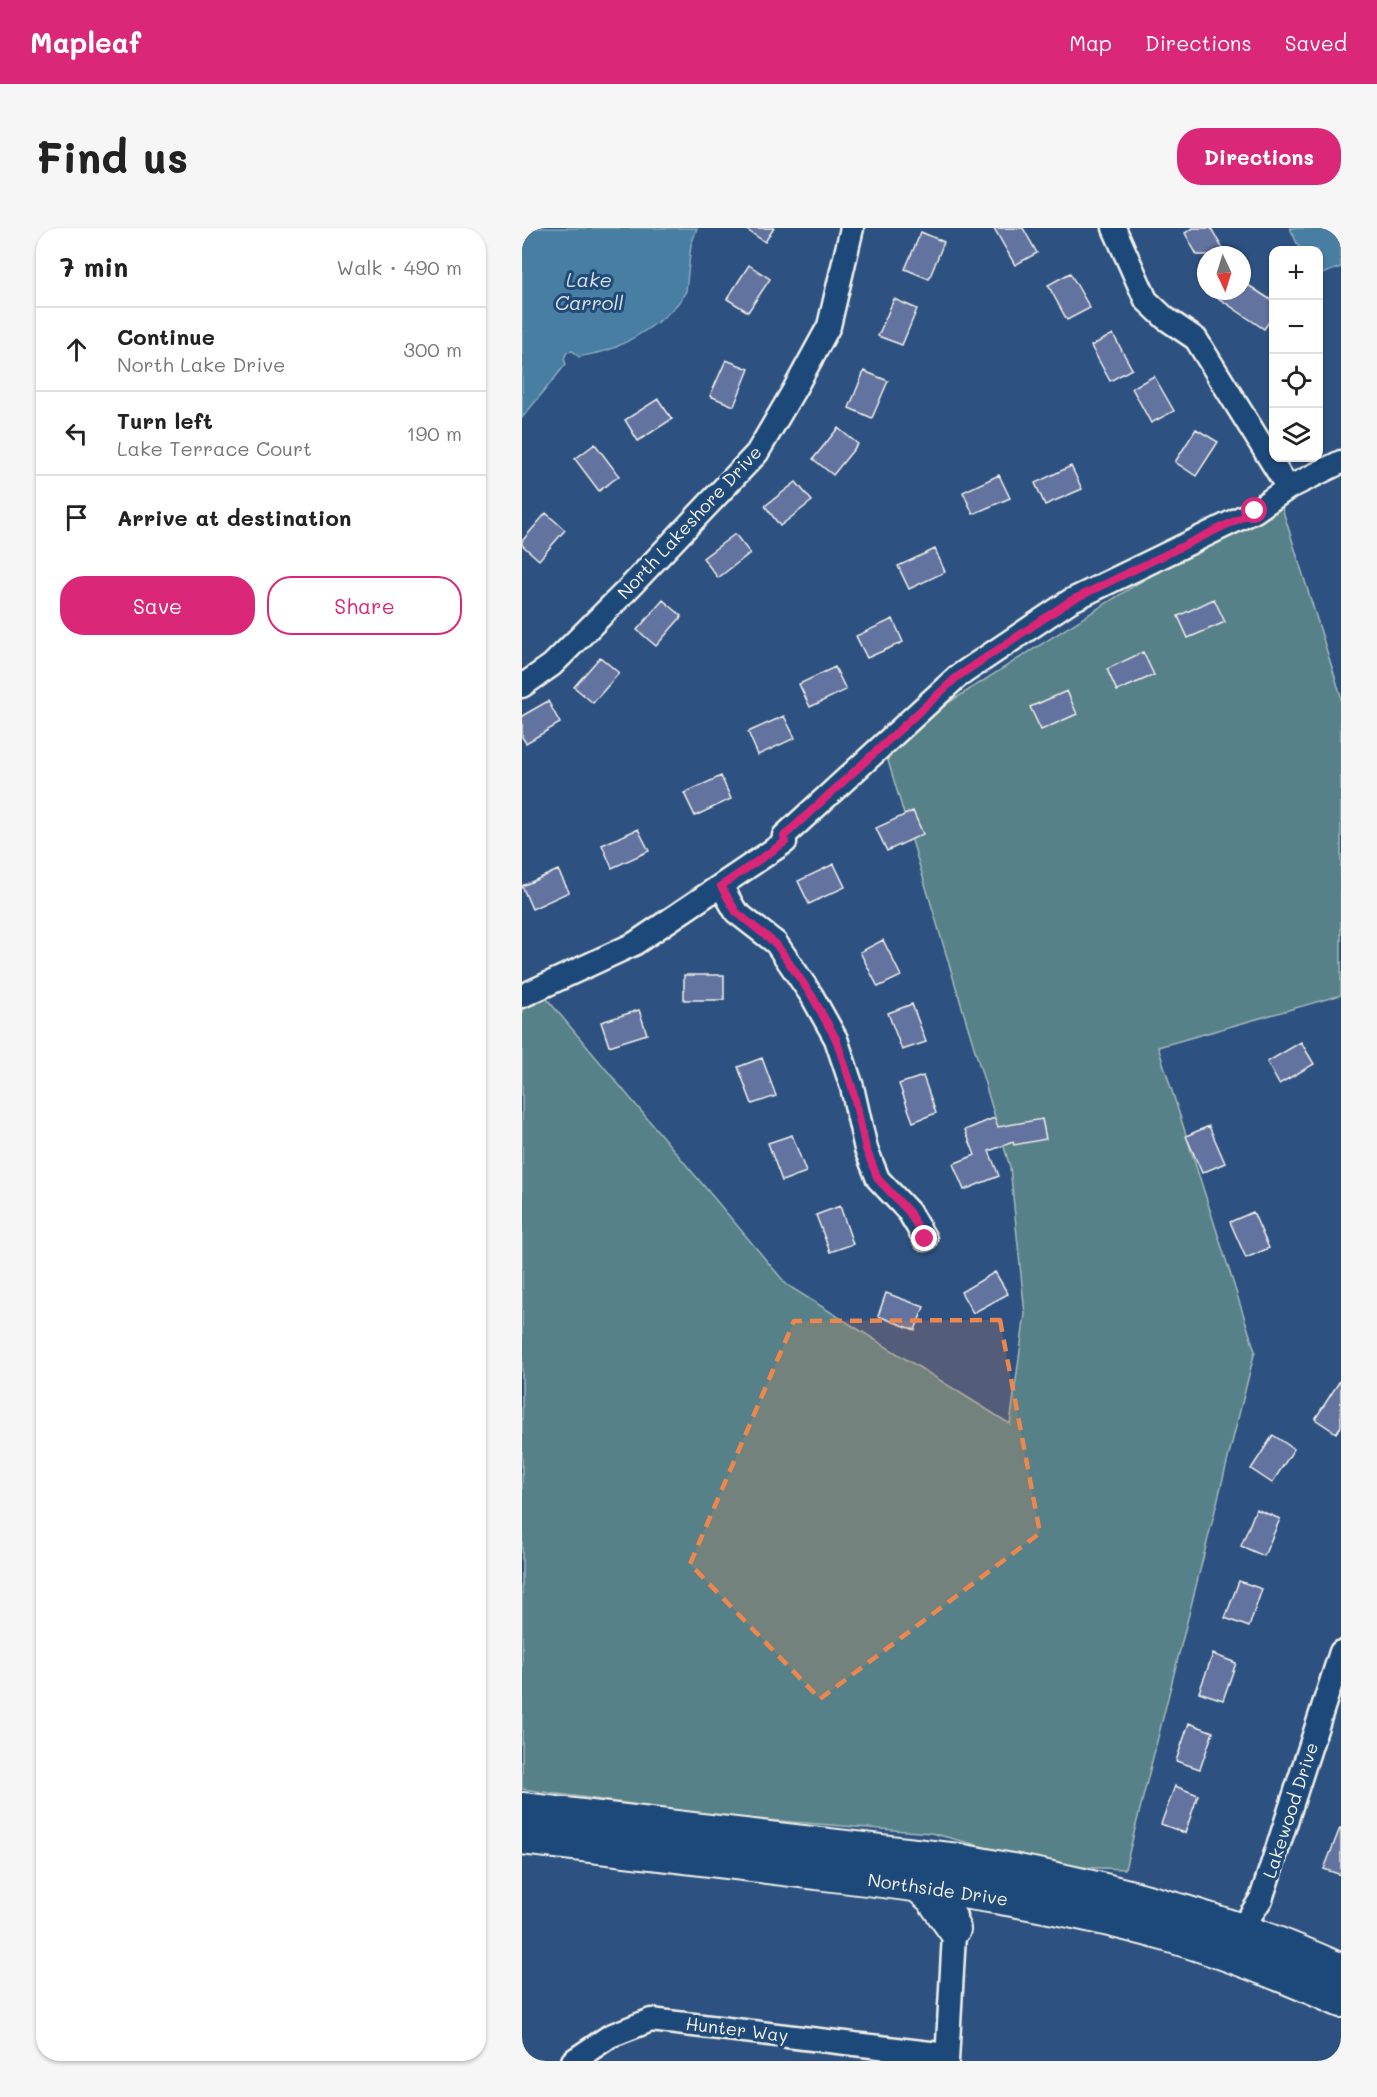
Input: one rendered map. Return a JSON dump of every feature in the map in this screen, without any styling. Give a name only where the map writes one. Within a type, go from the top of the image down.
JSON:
[{"type":"highway","name":"Northside Drive","points":[[522,1809],[957,1875],[1102,1889],[1180,1909],[1284,1946],[1341,1970]]},
{"type":"highway","name":"Northside Drive","points":[[522,1838],[917,1885],[957,1875],[1040,1904],[1162,1934],[1230,1956],[1341,2001]]},
{"type":"highway","points":[[917,1885],[937,1903],[954,1929]]},
{"type":"street","name":"North Lakeshore Drive","points":[[522,686],[552,665],[619,599],[757,453],[830,326],[852,228]]},
{"type":"street","points":[[1114,228],[1146,300],[1165,318],[1196,339],[1288,488]]},
{"type":"street","points":[[522,996],[634,944],[785,842],[784,836],[957,677],[1070,601],[1236,521],[1288,488],[1341,462]]},
{"type":"street","points":[[721,886],[736,912],[776,944],[812,996],[836,1039],[852,1087],[866,1149],[878,1179],[909,1212],[925,1239]]},
{"type":"street","name":"Lakewood Drive","points":[[1236,1928],[1248,1919],[1261,1899],[1341,1652]]},
{"type":"street","points":[[947,2058],[957,1875]]},
{"type":"street","name":"Lakewood Drive","points":[[1261,1899],[1269,1925],[1284,1946]]},
{"type":"street","name":"Hunter Way","points":[[573,2061],[610,2036],[651,2019],[947,2058]]},
{"type":"highlighted area","points":[[1000,1320],[1040,1533],[820,1699],[690,1564],[794,1321]]},
{"type":"green space","points":[[1278,495],[1341,696],[1341,995],[1158,1047],[1255,1351],[1125,1869],[1075,1867],[931,1833],[719,1816],[522,1789],[522,1009],[547,999],[787,1285],[1010,1424],[1025,1314],[1010,1167],[883,744]]},
{"type":"water","name":"Lake Carroll","points":[[522,228],[697,228],[691,245],[686,291],[674,308],[645,331],[616,347],[579,357],[573,351],[567,352],[564,359],[566,364],[522,418]]},
{"type":"water","points":[[1290,228],[1341,228],[1341,267],[1323,274],[1323,246],[1298,246]]},
{"type":"building","points":[[744,228],[774,228],[765,242]]},
{"type":"building","points":[[994,228],[1023,228],[1037,253],[1015,265]]},
{"type":"building","points":[[1193,228],[1211,228],[1221,246],[1197,246],[1197,255],[1185,233]]},
{"type":"building","points":[[921,232],[944,242],[929,279],[905,269]]},
{"type":"building","points":[[749,265],[770,279],[748,312],[727,299]]},
{"type":"building","points":[[1070,273],[1090,308],[1067,320],[1048,285]]},
{"type":"building","points":[[1251,287],[1269,299],[1269,322],[1264,329],[1221,300],[1251,300]]},
{"type":"building","points":[[894,299],[917,309],[902,345],[878,336]]},
{"type":"building","points":[[1113,334],[1132,369],[1110,381],[1091,346]]},
{"type":"building","points":[[726,360],[749,369],[734,406],[710,396]]},
{"type":"building","points":[[864,371],[888,381],[872,418],[849,408]]},
{"type":"building","points":[[1154,376],[1174,411],[1151,423],[1132,388]]},
{"type":"building","points":[[658,399],[672,419],[638,441],[625,420]]},
{"type":"building","points":[[838,428],[858,444],[833,475],[813,459]]},
{"type":"building","points":[[1196,429],[1218,442],[1196,476],[1175,462]]},
{"type":"building","points":[[595,444],[619,476],[599,491],[575,459]]},
{"type":"building","points":[[1071,466],[1082,489],[1045,505],[1035,483]]},
{"type":"building","points":[[999,475],[1010,498],[973,514],[963,492]]},
{"type":"building","points":[[796,482],[812,501],[780,526],[765,506]]},
{"type":"building","points":[[546,513],[565,530],[539,560],[522,545],[522,541]]},
{"type":"building","points":[[735,534],[750,553],[718,578],[703,558]]},
{"type":"building","points":[[935,549],[945,572],[909,589],[898,566]]},
{"type":"building","points":[[1214,599],[1225,622],[1188,638],[1178,616]]},
{"type":"building","points":[[663,600],[682,616],[656,646],[637,630]]},
{"type":"building","points":[[893,619],[903,642],[867,658],[856,636]]},
{"type":"building","points":[[1143,652],[1154,675],[1117,691],[1107,669]]},
{"type":"building","points":[[600,657],[619,673],[593,703],[574,687]]},
{"type":"building","points":[[835,667],[846,690],[810,707],[799,684]]},
{"type":"building","points":[[1067,691],[1077,714],[1041,730],[1030,707]]},
{"type":"building","points":[[548,701],[560,723],[526,743],[522,737],[522,716]]},
{"type":"building","points":[[784,716],[795,738],[758,755],[748,732]]},
{"type":"building","points":[[721,776],[731,799],[695,816],[684,793]]},
{"type":"building","points":[[913,811],[923,834],[887,851],[876,828]]},
{"type":"building","points":[[638,829],[649,851],[612,868],[602,845]]},
{"type":"building","points":[[834,864],[845,887],[809,904],[798,881]]},
{"type":"building","points":[[558,870],[569,892],[532,909],[522,886]]},
{"type":"building","points":[[883,940],[901,976],[878,987],[860,952]]},
{"type":"building","points":[[684,975],[724,975],[724,1000],[684,1000]]},
{"type":"building","points":[[912,1004],[926,1042],[902,1050],[888,1013]]},
{"type":"building","points":[[639,1010],[647,1034],[609,1046],[601,1022]]},
{"type":"building","points":[[1301,1042],[1314,1064],[1279,1084],[1267,1062]]},
{"type":"building","points":[[762,1058],[776,1096],[752,1104],[738,1067]]},
{"type":"building","points":[[923,1076],[936,1113],[913,1122],[899,1084]]},
{"type":"building","points":[[994,1118],[998,1127],[1042,1119],[1046,1139],[1014,1145],[1013,1142],[989,1151],[999,1176],[964,1190],[953,1164],[975,1155],[965,1130]]},
{"type":"building","points":[[1209,1126],[1225,1163],[1202,1173],[1186,1136]]},
{"type":"building","points":[[792,1135],[806,1172],[782,1181],[768,1143]]},
{"type":"building","points":[[840,1206],[853,1244],[830,1252],[816,1215]]},
{"type":"building","points":[[1253,1212],[1269,1248],[1246,1258],[1230,1222]]},
{"type":"building","points":[[995,1272],[1008,1294],[973,1313],[961,1292]]},
{"type":"building","points":[[886,1293],[924,1307],[915,1330],[878,1316]]},
{"type":"building","points":[[1341,1379],[1341,1426],[1336,1433],[1315,1419]]},
{"type":"building","points":[[1273,1435],[1294,1449],[1272,1483],[1251,1469]]},
{"type":"building","points":[[1256,1509],[1280,1519],[1264,1556],[1241,1546]]},
{"type":"building","points":[[1239,1581],[1262,1589],[1249,1627],[1225,1618]]},
{"type":"building","points":[[1213,1654],[1236,1663],[1223,1700],[1199,1692]]},
{"type":"building","points":[[1189,1723],[1213,1732],[1200,1769],[1176,1761]]},
{"type":"building","points":[[1175,1786],[1198,1795],[1185,1833],[1161,1824]]},
{"type":"building","points":[[1341,1828],[1341,1875],[1324,1869]]},
{"type":"route","points":[[925,1239],[909,1212],[878,1179],[866,1149],[852,1087],[836,1039],[812,996],[776,944],[736,912],[721,886],[785,842],[784,836],[957,677],[1070,601],[1255,511]]}]
